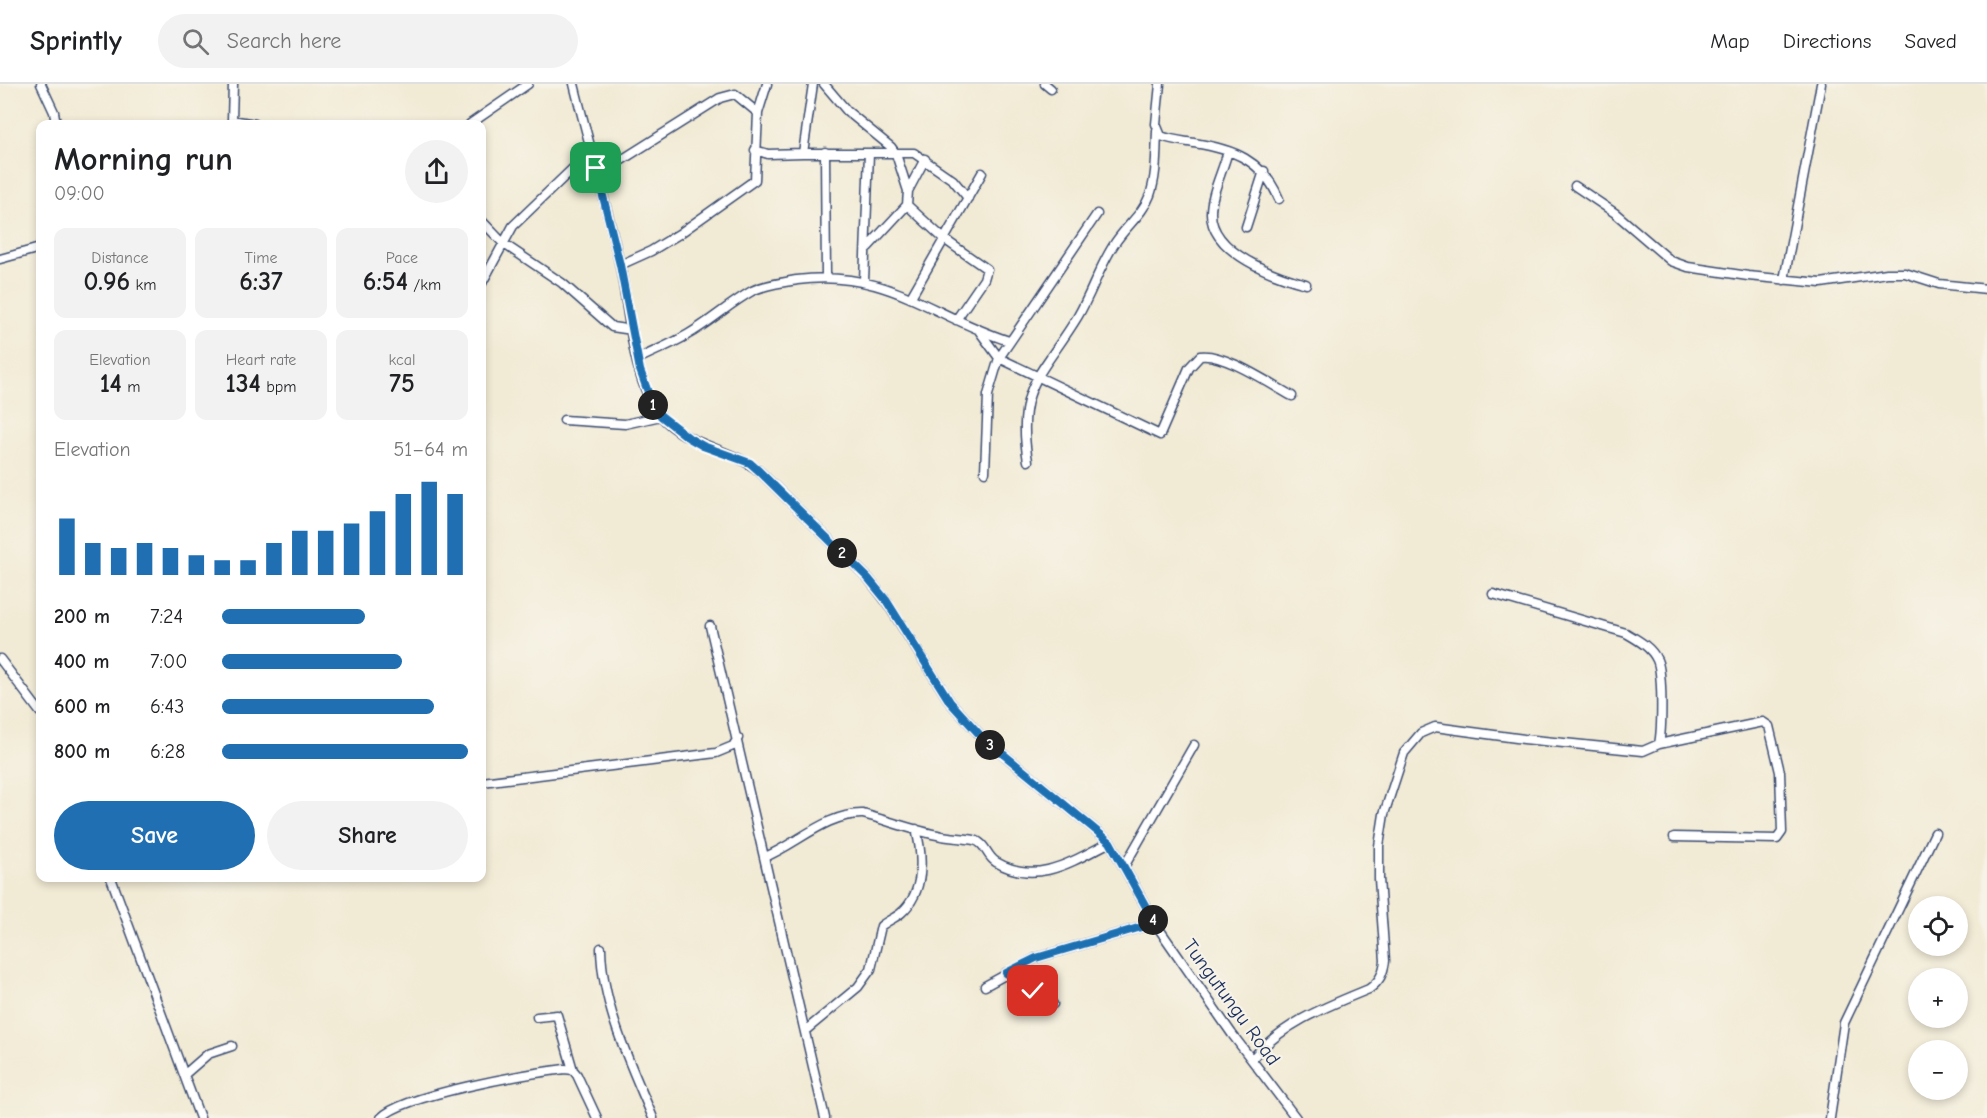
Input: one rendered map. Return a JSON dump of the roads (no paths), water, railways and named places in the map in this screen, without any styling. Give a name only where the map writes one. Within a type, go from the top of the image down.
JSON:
[{"type":"street","points":[[40,84],[54,112],[55,120]]},
{"type":"street","points":[[232,120],[233,84]]},
{"type":"street","points":[[476,120],[528,84]]},
{"type":"street","name":"Tungutungu Road","points":[[574,84],[620,265],[645,386],[661,416],[703,446],[740,459],[759,471],[874,586],[950,702],[980,735],[1110,842],[1125,865],[1155,923],[1296,1118]]},
{"type":"street","points":[[620,265],[651,251],[679,234],[750,185],[756,173],[758,113],[767,84]]},
{"type":"street","points":[[803,153],[813,84]]},
{"type":"street","points":[[824,84],[847,111],[896,154],[908,191],[907,205],[868,247]]},
{"type":"street","points":[[1028,460],[1024,435],[1026,401],[1036,375],[1077,317],[1113,245],[1141,212],[1150,196],[1155,170],[1160,84]]},
{"type":"street","points":[[1784,280],[1821,84]]},
{"type":"street","points":[[596,168],[620,161],[720,98],[735,94],[758,113]]},
{"type":"street","points":[[1157,132],[1167,139],[1228,151],[1264,171],[1279,199]]},
{"type":"street","points":[[755,150],[768,154],[914,153],[953,180],[968,198]]},
{"type":"street","points":[[486,276],[513,226],[528,209],[591,151]]},
{"type":"street","points":[[1228,151],[1211,212],[1216,233],[1244,259],[1272,274],[1306,284]]},
{"type":"street","points":[[825,152],[826,277]]},
{"type":"street","points":[[864,281],[868,247],[870,153]]},
{"type":"street","points":[[908,191],[925,159]]},
{"type":"street","points":[[1246,227],[1264,171]]},
{"type":"street","points":[[911,297],[982,173]]},
{"type":"street","points":[[1575,186],[1615,213],[1671,261],[1688,267],[1821,283],[1887,273],[1905,273],[1939,284],[1987,289]]},
{"type":"street","points":[[907,205],[944,239],[987,269],[984,279],[956,320]]},
{"type":"street","points":[[985,472],[988,395],[999,358],[1097,214]]},
{"type":"street","points":[[486,225],[504,244],[562,283],[612,327],[632,330]]},
{"type":"street","points":[[0,259],[36,249]]},
{"type":"street","points":[[638,359],[687,335],[754,291],[770,284],[826,277],[864,281],[911,297],[979,332],[1009,341]]},
{"type":"street","points":[[979,332],[999,358],[1160,435],[1189,368],[1200,356],[1212,356],[1236,366],[1292,396]]},
{"type":"street","points":[[564,420],[625,424],[661,416]]},
{"type":"street","points":[[1493,594],[1626,633],[1646,646],[1652,652],[1660,668],[1662,729],[1659,744]]},
{"type":"street","points":[[710,626],[825,1118]]},
{"type":"street","points":[[0,659],[36,707]]},
{"type":"street","points":[[1252,1059],[1275,1036],[1292,1024],[1369,989],[1378,982],[1383,973],[1385,961],[1379,846],[1384,814],[1404,753],[1421,733],[1435,727],[1643,751],[1659,744],[1763,722],[1769,726],[1778,751],[1782,832],[1776,839],[1674,837]]},
{"type":"street","points":[[486,782],[716,753],[733,746],[738,738]]},
{"type":"street","points":[[1125,865],[1194,745]]},
{"type":"street","points":[[765,857],[793,840],[851,813],[863,814],[942,836],[974,840],[980,843],[996,862],[1011,870],[1033,873],[1060,868],[1110,842]]},
{"type":"street","points":[[806,1030],[858,987],[871,969],[881,926],[902,913],[909,902],[919,882],[922,861],[916,829]]},
{"type":"street","points":[[1830,1118],[1844,1023],[1935,833]]},
{"type":"street","points":[[113,882],[135,937],[163,1022],[185,1074],[200,1118]]},
{"type":"street","points":[[985,986],[1036,958],[1155,923]]},
{"type":"street","points":[[601,948],[601,973],[605,988],[628,1057],[653,1118]]},
{"type":"street","points":[[1006,973],[1053,1004]]},
{"type":"street","points":[[537,1017],[557,1015],[573,1070],[597,1118]]},
{"type":"street","points":[[185,1074],[208,1054],[232,1046]]},
{"type":"street","points":[[381,1118],[403,1105],[472,1086],[573,1070]]}]
